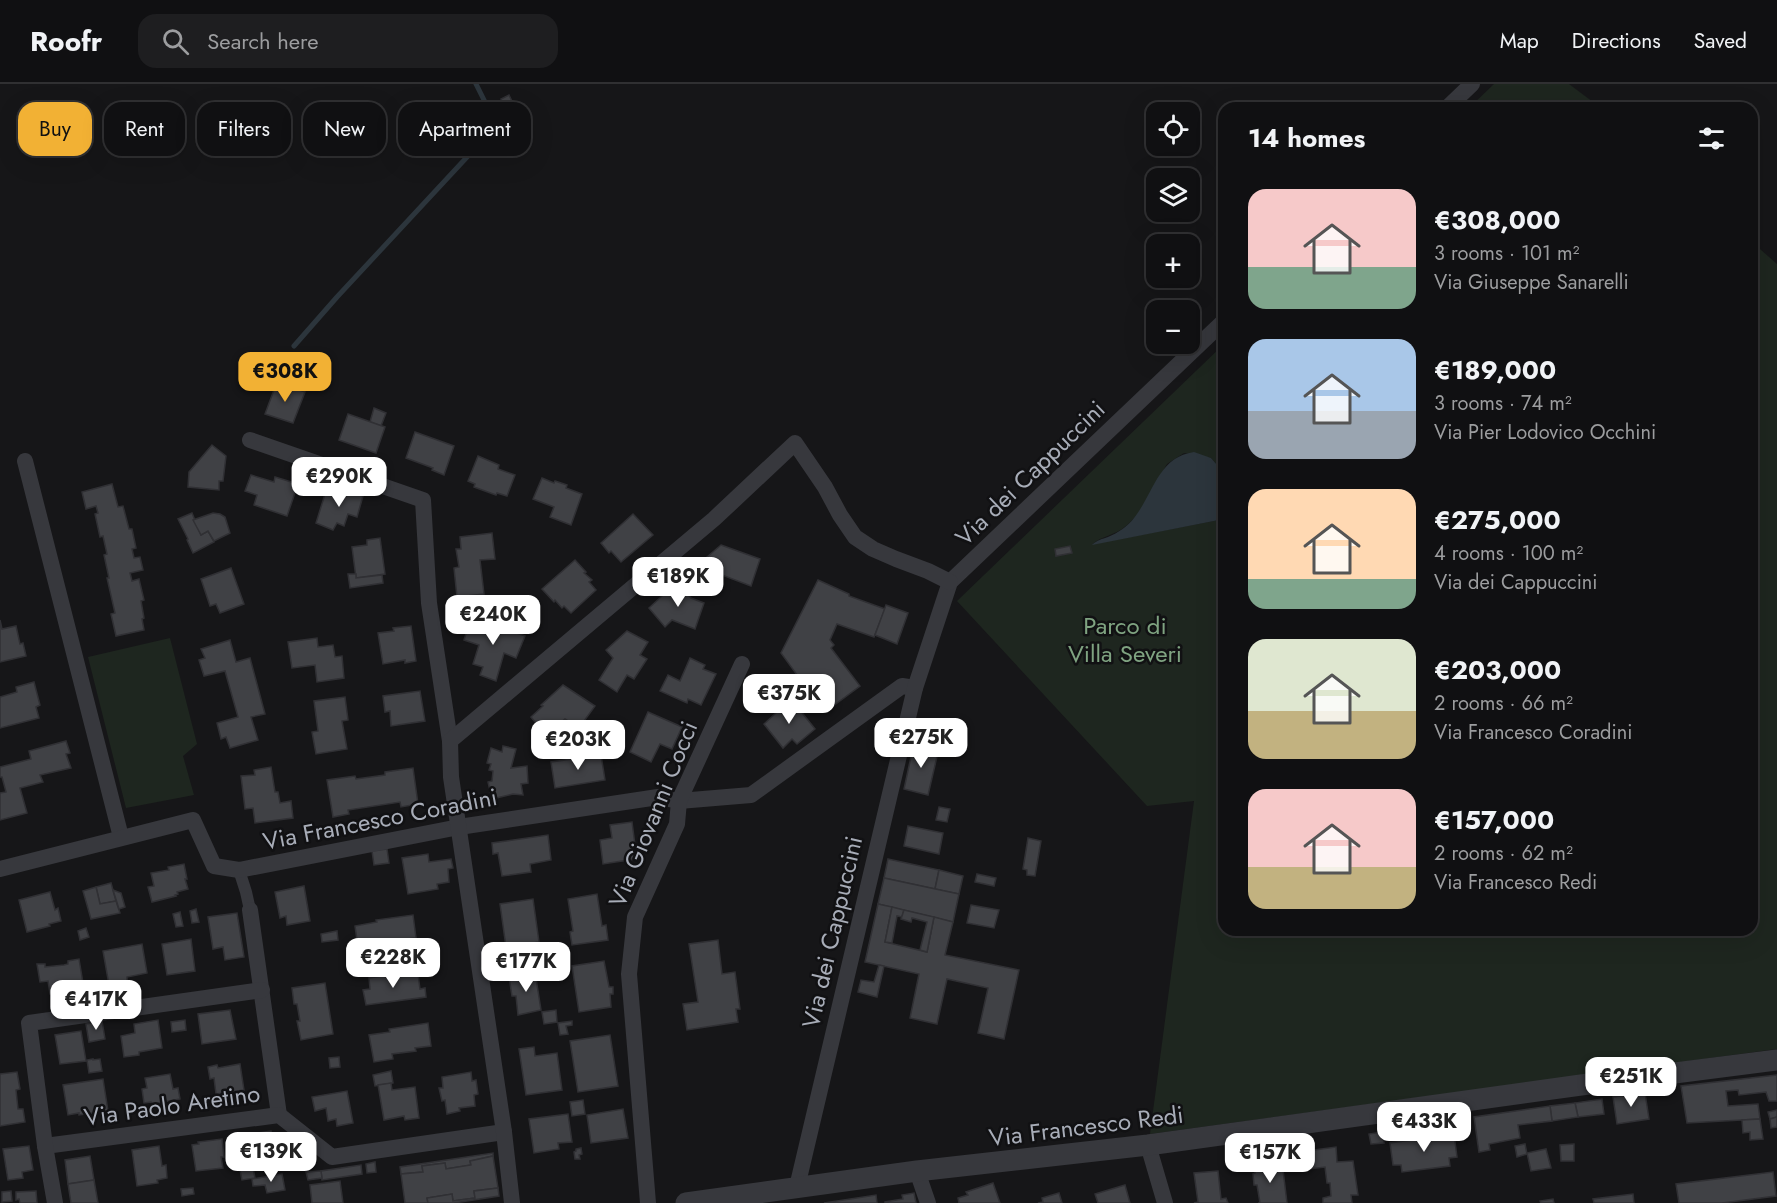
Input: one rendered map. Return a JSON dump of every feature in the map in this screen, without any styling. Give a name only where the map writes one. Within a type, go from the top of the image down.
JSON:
[{"type":"street","points":[[1453,102],[1472,84]]},
{"type":"street","name":"Via dei Cappuccini","points":[[797,1187],[915,688],[950,582],[1218,327]]},
{"type":"street","points":[[250,440],[423,500],[429,603],[450,741],[451,777],[504,1132],[512,1203]]},
{"type":"street","points":[[450,741],[714,519],[795,443],[855,537],[896,560],[928,571],[950,582]]},
{"type":"street","points":[[25,461],[121,837]]},
{"type":"street","name":"Via Giovanni Cocci","points":[[648,1203],[629,974],[635,918],[677,824],[679,801],[742,664]]},
{"type":"street","points":[[679,801],[751,795],[902,686],[915,688]]},
{"type":"street","name":"Via Francesco Coradini","points":[[0,869],[194,820],[214,866],[239,870],[459,827],[658,797],[679,801]]},
{"type":"street","points":[[239,870],[250,910],[279,1115]]},
{"type":"street","points":[[55,1203],[29,1023],[262,990]]},
{"type":"street","name":"Via Francesco Redi","points":[[686,1203],[916,1171],[1148,1145],[1777,1060]]},
{"type":"street","name":"Via Paolo Aretino","points":[[45,1146],[279,1115],[332,1157],[504,1132]]},
{"type":"street","points":[[1148,1145],[1165,1203]]},
{"type":"street","points":[[916,1171],[928,1203]]},
{"type":"green space","points":[[1494,84],[1569,84],[1593,102],[1475,102]]},
{"type":"green space","name":"Parco di Villa Severi","points":[[1758,247],[1777,264],[1777,1049],[1150,1134],[1194,801],[1147,806],[957,601],[1218,350],[1218,466],[1211,458],[1184,453],[1167,464],[1144,505],[1132,520],[1122,529],[1093,544],[1218,520],[1218,936],[1758,936]]},
{"type":"green space","points":[[170,638],[197,744],[183,756],[194,795],[126,808],[88,657]]},
{"type":"shaded area","points":[[1194,452],[1211,458],[1218,466],[1218,520],[1092,545],[1129,524],[1164,468],[1182,455]]},
{"type":"building","points":[[509,95],[512,102],[502,102],[501,99]]},
{"type":"building","points":[[282,358],[303,366],[297,381],[277,369],[282,363],[279,361]]},
{"type":"building","points":[[277,382],[305,392],[293,423],[265,414]]},
{"type":"building","points":[[374,408],[386,413],[381,426],[370,422]]},
{"type":"building","points":[[348,414],[385,427],[376,453],[339,440]]},
{"type":"building","points":[[415,432],[454,446],[444,475],[432,470],[433,468],[406,458]]},
{"type":"building","points":[[212,445],[226,456],[223,481],[219,481],[219,490],[188,487],[189,472]]},
{"type":"building","points":[[478,456],[499,465],[498,469],[515,475],[507,496],[497,493],[496,495],[474,487],[475,484],[468,481]]},
{"type":"building","points":[[251,475],[274,482],[275,477],[298,484],[287,516],[254,505],[257,495],[245,491]]},
{"type":"building","points":[[542,478],[567,485],[566,488],[582,494],[571,525],[550,517],[554,507],[533,499]]},
{"type":"building","points":[[112,484],[118,507],[123,506],[129,529],[132,529],[136,548],[132,549],[134,558],[140,557],[143,570],[130,573],[132,581],[139,579],[144,600],[141,601],[144,630],[116,636],[111,614],[115,613],[104,555],[107,554],[103,536],[100,537],[95,514],[98,513],[96,506],[86,509],[82,492]]},
{"type":"building","points":[[333,486],[363,496],[357,517],[348,514],[344,526],[337,523],[333,530],[316,523],[325,494],[330,495]]},
{"type":"building","points":[[192,513],[201,535],[208,531],[214,542],[193,553],[178,519]]},
{"type":"building","points":[[213,513],[225,517],[230,533],[214,541],[208,531],[201,535],[193,520]]},
{"type":"building","points":[[633,514],[653,535],[621,562],[601,543]]},
{"type":"building","points":[[492,533],[495,559],[480,560],[484,594],[457,597],[454,568],[459,567],[456,549],[461,549],[460,537]]},
{"type":"building","points":[[380,538],[385,574],[356,578],[352,547],[367,545],[367,540]]},
{"type":"building","points":[[721,545],[760,559],[751,586],[717,573],[713,577],[700,563]]},
{"type":"building","points":[[1070,546],[1072,553],[1056,556],[1055,549]]},
{"type":"building","points":[[575,560],[592,580],[589,582],[596,590],[571,613],[555,600],[554,602],[542,589]]},
{"type":"building","points":[[231,568],[244,604],[220,613],[216,604],[210,606],[201,579]]},
{"type":"building","points":[[348,574],[356,574],[356,578],[382,575],[383,583],[350,588]]},
{"type":"building","points":[[818,580],[849,596],[885,609],[874,637],[837,624],[830,640],[834,645],[831,648],[860,686],[833,706],[804,676],[800,679],[781,653]]},
{"type":"building","points":[[677,582],[691,598],[704,603],[695,629],[672,620],[665,627],[649,608]]},
{"type":"building","points":[[886,605],[908,613],[897,644],[875,635]]},
{"type":"building","points":[[476,618],[525,636],[516,658],[504,653],[496,681],[480,675],[483,667],[473,664],[479,645],[464,640],[468,627],[472,628]]},
{"type":"building","points":[[0,620],[2,629],[16,626],[20,644],[23,643],[26,656],[0,662]]},
{"type":"building","points":[[411,626],[416,661],[405,663],[405,660],[383,664],[378,633]]},
{"type":"building","points":[[627,631],[648,642],[640,655],[647,659],[634,679],[627,675],[617,692],[599,680],[613,658],[606,650]]},
{"type":"building","points":[[317,638],[318,647],[333,645],[335,657],[342,656],[344,678],[317,682],[315,665],[292,668],[288,642]]},
{"type":"building","points":[[230,640],[236,662],[250,658],[265,714],[251,717],[258,740],[230,748],[226,737],[221,739],[217,723],[238,717],[225,671],[204,676],[199,660],[205,658],[201,649]]},
{"type":"building","points":[[690,658],[705,665],[703,669],[716,674],[701,705],[688,699],[687,703],[660,691],[668,675],[680,681]]},
{"type":"building","points":[[804,676],[814,687],[793,703],[784,691]]},
{"type":"building","points":[[34,682],[40,705],[36,707],[39,718],[0,728],[0,697],[17,692],[16,687]]},
{"type":"building","points":[[563,685],[595,706],[579,728],[565,719],[554,728],[547,721],[540,728],[531,717]]},
{"type":"building","points":[[420,691],[425,721],[391,726],[390,711],[385,712],[383,696]]},
{"type":"building","points":[[345,697],[348,720],[342,721],[347,749],[316,754],[312,732],[318,731],[314,701]]},
{"type":"building","points":[[791,699],[815,729],[797,744],[792,739],[783,748],[764,724]]},
{"type":"building","points":[[648,712],[682,727],[672,749],[660,744],[651,762],[630,752]]},
{"type":"building","points":[[66,741],[70,753],[66,754],[71,768],[40,775],[43,782],[20,788],[27,813],[0,820],[0,793],[6,792],[2,777],[0,777],[0,767],[31,759],[29,751]]},
{"type":"building","points":[[914,743],[939,748],[928,795],[904,789]]},
{"type":"building","points":[[503,746],[516,749],[511,768],[527,766],[528,783],[521,784],[523,795],[513,794],[492,799],[488,782],[492,781],[493,771],[489,770],[491,764],[487,763],[491,748],[502,752]]},
{"type":"building","points":[[601,755],[605,780],[555,788],[551,762]]},
{"type":"building","points":[[271,767],[275,792],[278,792],[280,803],[291,801],[293,818],[255,823],[253,808],[245,809],[241,776],[255,775],[254,770]]},
{"type":"building","points":[[413,768],[418,804],[401,807],[400,802],[348,810],[349,814],[333,817],[327,780],[385,775],[385,772]]},
{"type":"building","points":[[939,807],[950,809],[947,822],[936,820]]},
{"type":"building","points":[[632,822],[635,859],[603,864],[600,840],[612,838],[610,825]]},
{"type":"building","points":[[908,826],[943,833],[939,854],[904,846]]},
{"type":"building","points":[[548,835],[551,860],[530,864],[531,872],[502,876],[498,853],[493,854],[492,843]]},
{"type":"building","points":[[1028,838],[1041,841],[1035,876],[1027,875],[1027,870],[1023,869]]},
{"type":"building","points":[[387,849],[389,863],[374,865],[372,851]]},
{"type":"building","points":[[428,854],[429,862],[451,859],[453,868],[448,869],[449,882],[437,884],[438,889],[408,894],[402,858]]},
{"type":"building","points":[[888,859],[939,870],[935,889],[884,878]]},
{"type":"building","points":[[184,864],[188,889],[177,892],[176,896],[152,902],[148,887],[154,886],[151,873],[169,870],[168,867]]},
{"type":"building","points":[[939,870],[963,876],[959,894],[935,889]]},
{"type":"building","points":[[977,874],[996,878],[994,886],[975,882]]},
{"type":"building","points":[[884,878],[959,894],[953,922],[878,904]]},
{"type":"building","points":[[111,883],[116,901],[100,904],[96,887]]},
{"type":"building","points":[[304,886],[310,921],[287,925],[286,916],[280,918],[275,892]]},
{"type":"building","points":[[96,887],[100,904],[116,901],[120,913],[91,919],[83,891]]},
{"type":"building","points":[[113,890],[121,893],[125,907],[119,909]]},
{"type":"building","points":[[50,892],[55,910],[58,908],[61,921],[27,932],[19,900]]},
{"type":"building","points":[[597,894],[602,926],[606,925],[608,940],[572,945],[570,932],[573,931],[568,899]]},
{"type":"building","points":[[533,899],[539,942],[506,947],[500,904]]},
{"type":"building","points":[[878,904],[892,907],[885,942],[927,952],[934,917],[953,922],[945,955],[1019,970],[1004,1039],[978,1033],[988,988],[947,979],[937,1024],[910,1018],[919,974],[865,962]]},
{"type":"building","points":[[971,905],[999,910],[994,928],[967,923]]},
{"type":"building","points":[[892,907],[904,910],[902,917],[897,916],[892,943],[885,942]]},
{"type":"building","points":[[196,909],[199,922],[192,923],[190,911]]},
{"type":"building","points":[[904,910],[934,917],[927,952],[920,950],[927,922],[912,918],[911,922],[901,919]]},
{"type":"building","points":[[180,912],[183,926],[176,927],[173,914]]},
{"type":"building","points":[[237,913],[244,957],[225,960],[223,947],[213,949],[208,917]]},
{"type":"building","points":[[413,915],[416,938],[399,940],[399,944],[381,946],[381,950],[359,954],[355,926],[377,922],[376,920]]},
{"type":"building","points":[[86,928],[89,937],[80,940],[78,931]]},
{"type":"building","points":[[337,931],[338,940],[322,942],[321,934]]},
{"type":"building","points":[[191,939],[195,971],[167,975],[162,944]]},
{"type":"building","points":[[718,940],[722,974],[735,972],[740,1009],[736,1009],[738,1022],[687,1030],[683,1004],[698,1002],[689,944]]},
{"type":"building","points":[[142,944],[147,973],[127,977],[127,982],[109,985],[103,951]]},
{"type":"building","points":[[79,959],[84,989],[50,994],[48,981],[40,982],[37,964],[45,964],[45,967],[64,965],[68,964],[68,961]]},
{"type":"building","points":[[604,961],[609,987],[613,987],[613,994],[610,994],[611,1007],[579,1012],[572,966]]},
{"type":"building","points":[[879,965],[884,966],[877,997],[858,992],[861,980],[874,982]]},
{"type":"building","points":[[535,972],[541,1010],[518,1015],[516,996],[512,996],[509,977]]},
{"type":"building","points":[[395,974],[395,977],[418,974],[420,989],[425,988],[426,997],[366,1005],[363,990],[370,989],[369,978]]},
{"type":"building","points":[[325,983],[333,1034],[301,1040],[297,1021],[300,1021],[297,1004],[294,1004],[292,988]]},
{"type":"building","points":[[230,1010],[236,1039],[202,1044],[198,1014]]},
{"type":"building","points":[[556,1010],[557,1022],[544,1024],[542,1012]]},
{"type":"building","points":[[158,1020],[162,1048],[124,1057],[121,1036],[135,1033],[134,1024]]},
{"type":"building","points":[[185,1020],[186,1030],[172,1032],[171,1022]]},
{"type":"building","points":[[102,1021],[105,1039],[89,1042],[86,1024]]},
{"type":"building","points":[[572,1021],[572,1025],[566,1026],[568,1034],[560,1035],[558,1023]]},
{"type":"building","points":[[428,1023],[431,1046],[415,1048],[416,1051],[392,1054],[393,1059],[374,1062],[369,1035],[390,1032],[389,1029]]},
{"type":"building","points":[[81,1031],[86,1061],[60,1064],[55,1035]]},
{"type":"building","points":[[610,1035],[618,1086],[578,1092],[570,1041]]},
{"type":"building","points":[[534,1047],[535,1056],[557,1053],[562,1090],[526,1095],[519,1049]]},
{"type":"building","points":[[339,1057],[340,1067],[330,1068],[329,1058]]},
{"type":"building","points":[[100,1059],[102,1071],[89,1073],[87,1060]]},
{"type":"building","points":[[240,1064],[244,1090],[216,1094],[214,1078],[210,1079],[208,1067],[217,1065],[218,1068]]},
{"type":"building","points":[[391,1071],[393,1083],[375,1086],[373,1075]]},
{"type":"building","points":[[17,1072],[20,1089],[16,1090],[18,1109],[23,1109],[25,1122],[0,1126],[0,1074]]},
{"type":"building","points":[[471,1072],[472,1081],[476,1080],[478,1094],[474,1095],[475,1106],[459,1108],[460,1111],[447,1114],[445,1100],[442,1101],[439,1088],[443,1088],[442,1077]]},
{"type":"building","points":[[170,1074],[173,1089],[178,1088],[180,1099],[152,1104],[151,1102],[144,1103],[142,1089],[147,1088],[145,1078]]},
{"type":"building","points":[[1777,1075],[1777,1101],[1769,1101],[1766,1092],[1739,1095],[1738,1090],[1726,1091],[1728,1106],[1758,1104],[1760,1119],[1687,1123],[1681,1086]]},
{"type":"building","points":[[103,1079],[108,1111],[68,1115],[63,1085]]},
{"type":"building","points":[[391,1083],[392,1090],[415,1087],[419,1118],[405,1120],[404,1116],[384,1120],[378,1085]]},
{"type":"building","points":[[347,1091],[353,1123],[337,1126],[336,1119],[328,1121],[326,1108],[315,1111],[312,1097]]},
{"type":"building","points":[[1645,1093],[1649,1119],[1617,1124],[1613,1097]]},
{"type":"building","points":[[1602,1099],[1604,1114],[1578,1117],[1575,1103]]},
{"type":"building","points":[[583,1100],[585,1114],[572,1116],[570,1102]]},
{"type":"building","points":[[1575,1103],[1578,1117],[1552,1121],[1550,1106]]},
{"type":"building","points":[[1550,1106],[1552,1121],[1518,1125],[1520,1138],[1489,1144],[1490,1150],[1479,1152],[1474,1117]]},
{"type":"building","points":[[623,1109],[628,1138],[591,1143],[587,1115]]},
{"type":"building","points":[[1777,1110],[1777,1117],[1770,1119],[1768,1112]]},
{"type":"building","points":[[568,1114],[572,1142],[558,1143],[559,1149],[534,1153],[529,1119]]},
{"type":"building","points":[[1777,1117],[1777,1127],[1771,1128],[1770,1119]]},
{"type":"building","points":[[1760,1119],[1763,1139],[1750,1140],[1750,1132],[1743,1133],[1742,1120]]},
{"type":"building","points":[[271,1131],[276,1164],[249,1168],[243,1135]]},
{"type":"building","points":[[1382,1132],[1384,1143],[1371,1144],[1369,1134]]},
{"type":"building","points":[[1454,1134],[1457,1157],[1449,1158],[1450,1166],[1402,1172],[1401,1165],[1393,1165],[1390,1143]]},
{"type":"building","points":[[222,1139],[223,1168],[196,1171],[192,1145]]},
{"type":"building","points":[[1525,1144],[1527,1154],[1517,1157],[1515,1146]]},
{"type":"building","points":[[1574,1144],[1574,1161],[1561,1161],[1560,1145]]},
{"type":"building","points":[[29,1146],[33,1170],[22,1172],[23,1178],[8,1180],[3,1149]]},
{"type":"building","points":[[159,1146],[162,1166],[166,1165],[167,1178],[157,1180],[158,1183],[137,1186],[132,1150]]},
{"type":"building","points":[[1336,1147],[1337,1162],[1353,1161],[1358,1195],[1351,1195],[1352,1203],[1323,1203],[1323,1198],[1331,1196],[1325,1167],[1309,1169],[1307,1151]]},
{"type":"building","points":[[581,1148],[580,1159],[575,1159],[574,1152]]},
{"type":"building","points":[[1546,1149],[1551,1168],[1531,1171],[1527,1153]]},
{"type":"building","points":[[493,1153],[493,1156],[470,1161],[471,1165],[446,1169],[445,1163],[422,1166],[423,1172],[401,1174],[400,1167]]},
{"type":"building","points":[[90,1156],[94,1180],[68,1184],[65,1160]]},
{"type":"building","points":[[493,1156],[498,1188],[474,1191],[475,1198],[453,1201],[452,1194],[427,1198],[428,1203],[405,1203],[401,1174],[423,1172],[422,1166],[445,1163],[446,1169],[471,1165],[470,1161]]},
{"type":"building","points":[[375,1162],[376,1172],[367,1173],[366,1164]]},
{"type":"building","points":[[1267,1162],[1268,1171],[1283,1170],[1287,1203],[1260,1203],[1257,1185],[1254,1185],[1254,1164]]},
{"type":"building","points":[[361,1165],[362,1174],[322,1180],[321,1171]]},
{"type":"building","points":[[253,1168],[255,1178],[242,1180],[240,1170]]},
{"type":"building","points":[[321,1171],[322,1178],[308,1180],[306,1172]]},
{"type":"building","points":[[1218,1171],[1221,1199],[1226,1198],[1228,1203],[1194,1203],[1198,1202],[1194,1173]]},
{"type":"building","points":[[1773,1172],[1776,1196],[1722,1203],[1679,1203],[1676,1184]]},
{"type":"building","points":[[282,1174],[285,1190],[267,1193],[265,1185],[253,1186],[252,1179]]},
{"type":"building","points":[[94,1180],[98,1203],[71,1203],[68,1184]]},
{"type":"building","points":[[340,1181],[343,1203],[312,1203],[310,1185]]},
{"type":"building","points":[[993,1183],[1000,1203],[959,1203],[958,1198],[968,1195],[966,1192]]},
{"type":"building","points":[[1125,1185],[1130,1203],[1098,1203],[1095,1194]]},
{"type":"building","points":[[193,1188],[194,1194],[182,1196],[181,1189]]},
{"type":"building","points":[[498,1188],[499,1196],[454,1203],[428,1203],[427,1198],[452,1194],[453,1201],[475,1198],[474,1191]]},
{"type":"building","points":[[11,1191],[12,1201],[2,1202],[2,1192]]},
{"type":"building","points":[[36,1191],[37,1203],[20,1203],[19,1199],[16,1200],[16,1192]]},
{"type":"building","points":[[914,1193],[916,1203],[885,1203],[903,1199],[902,1195]]},
{"type":"building","points":[[1059,1193],[1062,1203],[1038,1203],[1043,1202],[1042,1198]]},
{"type":"building","points":[[1633,1194],[1634,1203],[1594,1203],[1593,1199]]},
{"type":"building","points":[[876,1195],[877,1203],[824,1203]]},
{"type":"building","points":[[1553,1199],[1554,1203],[1541,1203],[1540,1201]]},
{"type":"waterway","points":[[294,346],[494,128],[491,114],[476,84]]}]
